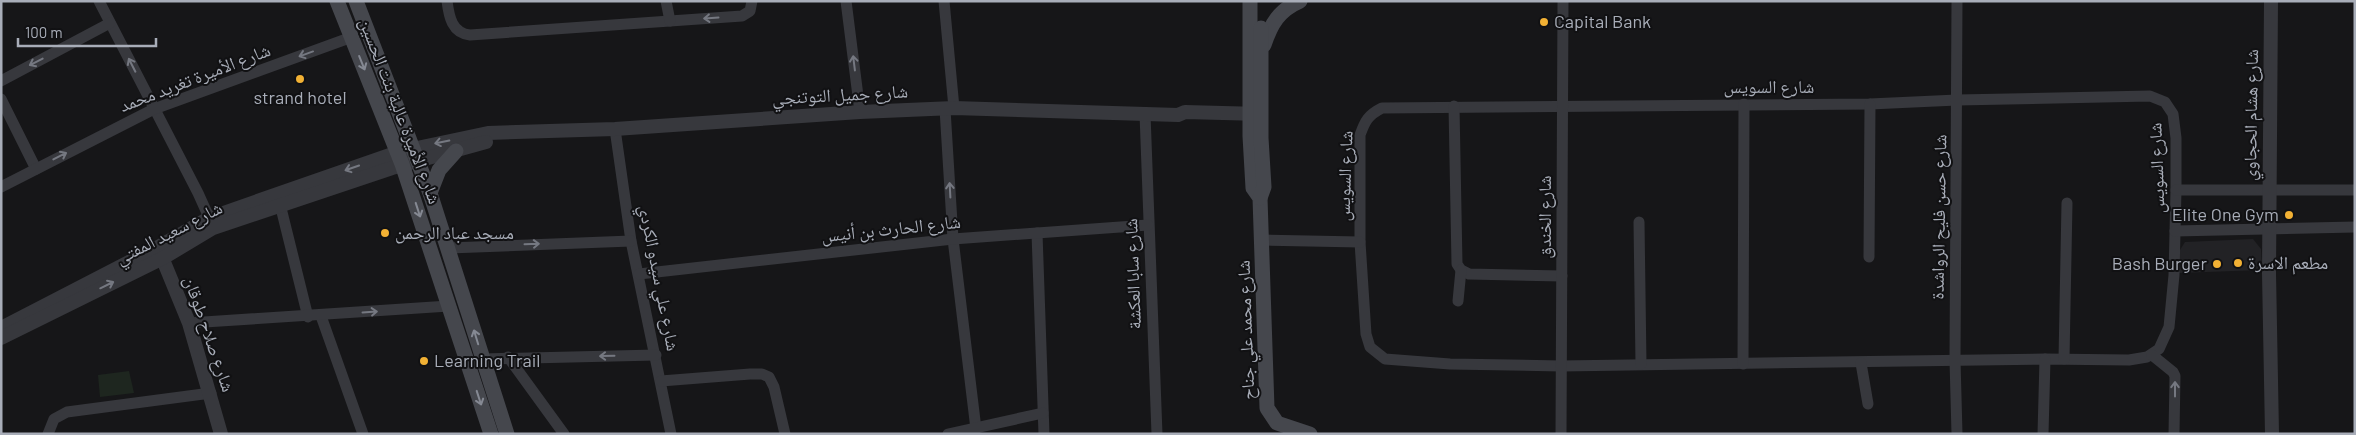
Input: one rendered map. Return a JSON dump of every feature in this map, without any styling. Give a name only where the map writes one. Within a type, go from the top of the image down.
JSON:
[{"type":"main road","name":"شارع الأميرة عالية بنت الحسين","points":[[338,1],[400,158],[491,434]]},
{"type":"main road","name":"شارع الأميرة عالية بنت الحسين","points":[[356,1],[430,193],[507,434]]},
{"type":"main road","name":"شارع محمد علي جناح","points":[[1250,1],[1256,119],[1264,187],[1260,198],[1267,408],[1277,423],[1310,434]]},
{"type":"main road","name":"شارع محمد علي جناح","points":[[1256,119],[1261,53],[1260,1]]},
{"type":"main road","points":[[1261,53],[1271,26],[1278,16],[1288,6],[1300,1]]},
{"type":"main road","points":[[430,193],[439,170],[456,150]]},
{"type":"street","points":[[99,1],[211,223]]},
{"type":"street","points":[[447,1],[449,17],[453,26],[463,34],[470,35],[742,16],[751,6]]},
{"type":"street","points":[[666,1],[670,21]]},
{"type":"street","points":[[846,1],[860,112]]},
{"type":"street","points":[[944,1],[953,239],[976,429]]},
{"type":"street","name":"شارع الخندق","points":[[1561,434],[1563,1]]},
{"type":"street","name":"شارع حسن فليح الرواشدة","points":[[1957,1],[1955,360],[1957,434]]},
{"type":"street","name":"شارع هشام الحجاوي","points":[[2271,1],[2269,229],[2270,410],[2272,434]]},
{"type":"street","points":[[1,81],[110,23]]},
{"type":"street","name":"شارع الأميرة تغريد محمد","points":[[1,187],[154,109],[352,37]]},
{"type":"street","name":"شارع السويس","points":[[2150,96],[2160,99],[2170,108],[2176,124],[2175,231],[2169,327],[2164,341],[2152,355],[2129,360],[2045,359],[1561,366],[1450,364],[1385,359],[1370,347],[1366,334],[1360,242],[1360,135],[1365,120],[1372,113],[1382,108],[1454,106],[1563,107],[1870,104],[1957,100],[2150,96]]},
{"type":"street","points":[[1,99],[36,169]]},
{"type":"street","points":[[1743,364],[1744,104]]},
{"type":"street","points":[[1869,257],[1870,104]]},
{"type":"street","points":[[1454,106],[1456,252],[1457,264],[1461,270],[1458,301]]},
{"type":"street","name":"شارع جميل التوتنجي","points":[[415,154],[493,132],[616,129],[860,112],[949,108],[1178,115],[1185,112],[1256,119]]},
{"type":"street","name":"شارع سابا العكشة","points":[[1145,114],[1157,434]]},
{"type":"street","name":"شارع علي سيدو الكردي","points":[[616,129],[631,241],[671,434]]},
{"type":"street","name":"شارع جميل التوتنجي","points":[[415,154],[456,150],[491,140],[505,132]]},
{"type":"street","name":"شارع سعيد المفتي","points":[[211,223],[415,154]]},
{"type":"street","name":"شارع سعيد المفتي","points":[[1,338],[160,252],[185,230],[280,204],[400,158]]},
{"type":"street","points":[[2176,190],[2355,190]]},
{"type":"street","points":[[2064,359],[2067,203]]},
{"type":"street","points":[[280,204],[308,317]]},
{"type":"street","points":[[1639,222],[1641,364]]},
{"type":"street","name":"شارع الحارث بن أنيس","points":[[639,274],[953,239],[1148,224]]},
{"type":"street","points":[[2175,231],[2355,227]]},
{"type":"street","points":[[1037,233],[1044,434]]},
{"type":"street","points":[[1262,240],[1360,242]]},
{"type":"street","points":[[448,248],[631,241]]},
{"type":"street","name":"شارع سعيد المفتي","points":[[1,328],[160,252]]},
{"type":"street","name":"شارع صلاح طوقان","points":[[160,252],[189,323],[221,434]]},
{"type":"street","points":[[1461,270],[1476,274],[1562,276]]},
{"type":"street","points":[[189,323],[308,317],[449,306]]},
{"type":"street","points":[[321,316],[363,434]]},
{"type":"street","points":[[2152,355],[2173,372],[2175,376],[2174,434]]},
{"type":"street","points":[[482,359],[508,357],[656,356]]},
{"type":"street","points":[[508,357],[564,434]]},
{"type":"street","points":[[2042,434],[2045,359]]},
{"type":"street","points":[[1861,363],[1868,404]]},
{"type":"street","points":[[661,381],[750,374],[769,377],[774,387],[785,434]]},
{"type":"street","points":[[48,434],[54,418],[67,412],[211,394]]},
{"type":"street","name":"شارع هشام الحجاوي","points":[[2266,434],[2270,410]]},
{"type":"street","points":[[948,434],[1043,413]]},
{"type":"shaded area","points":[[2253,239],[2261,249],[2262,270],[2179,273],[2180,250],[2185,242]]},
{"type":"shaded area","points":[[129,371],[134,393],[100,397],[98,375]]},
{"type":"place","name":"Capital Bank","points":[[1544,22]]},
{"type":"place","name":"strand hotel","points":[[300,79]]},
{"type":"place","name":"Elite One Gym","points":[[2289,215]]},
{"type":"place","name":"مسجد عباد الرحمن","points":[[385,233]]},
{"type":"place","name":"مطعم الاسرة","points":[[2238,263]]},
{"type":"place","name":"Bash Burger","points":[[2217,264]]},
{"type":"place","name":"Learning Trail","points":[[424,361]]}]
